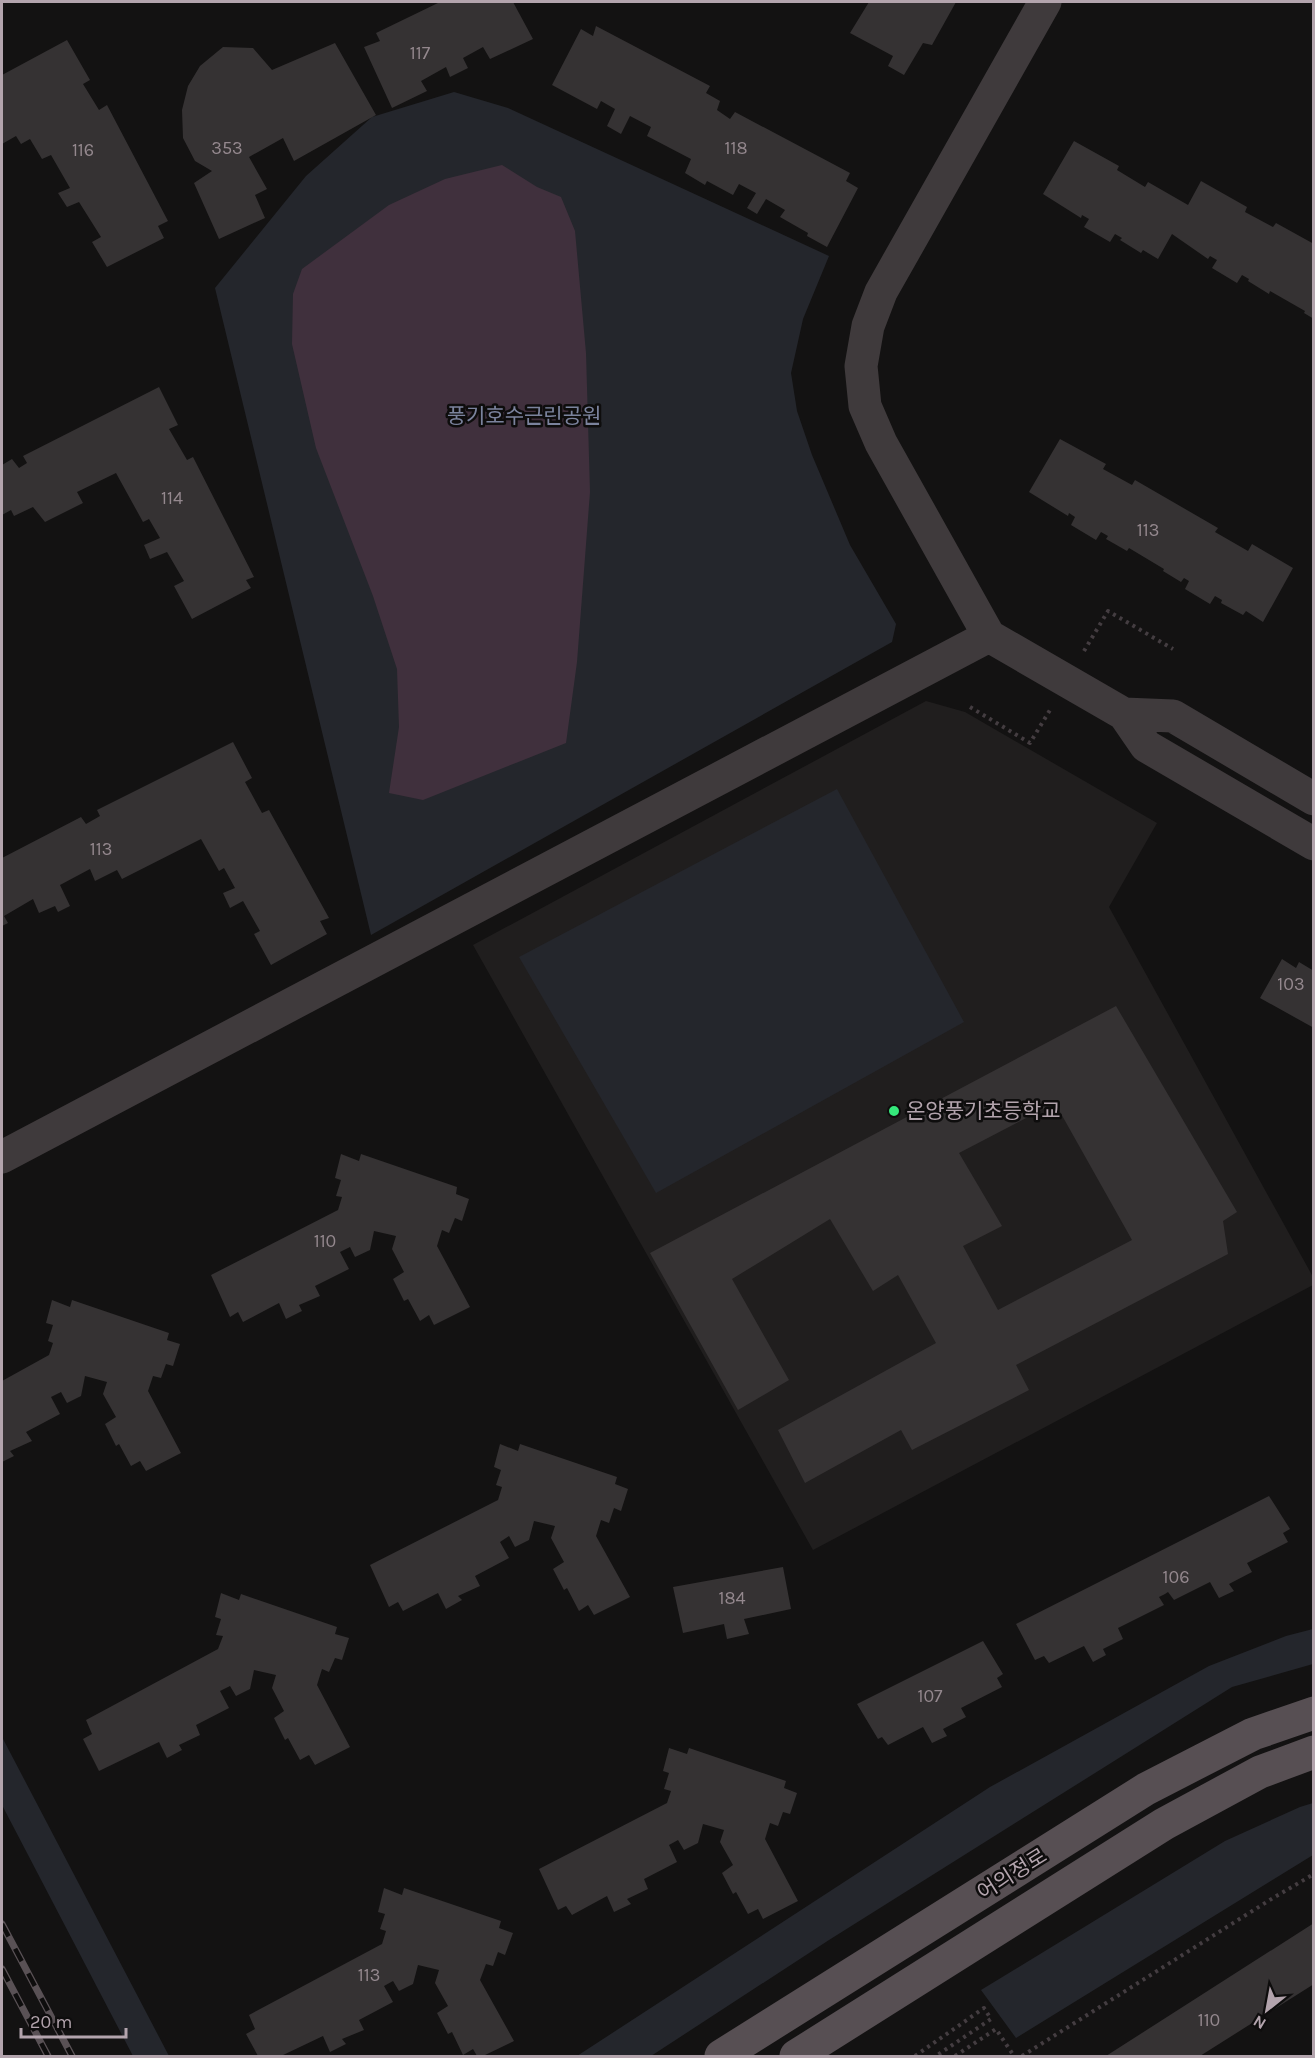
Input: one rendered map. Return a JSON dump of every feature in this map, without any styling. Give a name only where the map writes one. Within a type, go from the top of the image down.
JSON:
[{"type":"main road","name":"어의정로","points":[[721,2056],[1146,1789],[1253,1734],[1314,1713]]},
{"type":"main road","name":"어의정로","points":[[796,2056],[1164,1824],[1260,1772],[1314,1752]]},
{"type":"street","points":[[1045,2],[881,292],[868,326],[861,366],[865,406],[881,443],[989,636],[1124,714],[1146,746],[1314,844]]},
{"type":"street","points":[[2,1157],[989,636]]},
{"type":"street","points":[[1124,714],[1173,716],[1314,799]]},
{"type":"path","points":[[1108,611],[1173,649]]},
{"type":"path","points":[[970,707],[1030,743]]},
{"type":"path","points":[[1022,2056],[1314,1874]]},
{"type":"path","points":[[915,2056],[984,2008],[992,2019],[936,2056]]},
{"type":"path","points":[[955,2056],[996,2029],[1014,2056]]},
{"type":"shaded area","points":[[502,165],[537,187],[561,197],[575,231],[586,353],[590,492],[577,662],[566,743],[423,800],[389,793],[399,727],[397,669],[373,596],[316,448],[292,344],[293,294],[302,269],[389,205],[445,179]]},
{"type":"shaded area","name":"온양풍기초등학교","points":[[926,701],[965,712],[1157,823],[1109,907],[1313,1277],[1313,1285],[813,1550],[473,945]]},
{"type":"green space","name":"풍기호수근린공원","points":[[454,92],[508,108],[829,256],[803,319],[791,373],[797,411],[812,455],[850,545],[896,624],[892,642],[371,935],[215,288],[306,176],[372,117]]},
{"type":"green space","points":[[837,789],[964,1022],[656,1193],[519,957]]},
{"type":"green space","points":[[1313,1629],[1313,1664],[1232,1687],[829,1940],[651,2056],[577,2056],[990,1787],[1209,1666],[1286,1636]]},
{"type":"green space","points":[[2,1737],[169,2056],[133,2056],[2,1805]]},
{"type":"green space","points":[[1313,1803],[1313,1855],[1016,2038],[981,1990],[1225,1841]]},
{"type":"building","points":[[440,2],[513,2],[533,39],[490,59],[483,47],[463,58],[468,68],[450,77],[446,67],[421,81],[427,91],[392,108],[364,47],[380,41],[376,33]]},
{"type":"building","points":[[869,2],[956,2],[932,45],[923,43],[904,75],[888,66],[893,56],[850,33]]},
{"type":"building","points":[[596,26],[710,86],[706,93],[720,101],[717,110],[730,119],[735,112],[850,173],[846,181],[858,188],[827,247],[780,217],[785,210],[766,199],[757,214],[747,208],[756,193],[739,184],[733,195],[707,181],[705,185],[685,173],[691,159],[647,136],[651,127],[630,116],[621,134],[607,126],[615,109],[601,101],[597,109],[552,85],[581,29],[593,36]]},
{"type":"building","points":[[67,40],[90,80],[83,84],[99,110],[107,105],[168,221],[158,226],[164,238],[107,267],[92,242],[101,237],[79,202],[67,207],[58,193],[70,188],[51,155],[42,159],[30,139],[21,144],[16,136],[2,144],[2,75]]},
{"type":"building","points":[[335,43],[376,115],[294,161],[283,138],[249,157],[267,189],[255,195],[265,218],[219,239],[194,183],[212,171],[195,161],[183,138],[182,110],[188,86],[200,66],[223,47],[253,48],[272,70]]},
{"type":"building","points":[[1074,141],[1119,166],[1117,170],[1145,187],[1148,182],[1188,205],[1201,181],[1247,207],[1245,212],[1273,227],[1276,223],[1314,244],[1314,319],[1304,313],[1305,311],[1270,291],[1269,294],[1242,275],[1237,283],[1212,268],[1217,260],[1210,256],[1208,259],[1172,234],[1158,259],[1143,250],[1141,253],[1120,240],[1122,238],[1115,234],[1110,242],[1084,227],[1089,219],[1082,215],[1081,218],[1043,194]]},
{"type":"building","points":[[159,387],[178,425],[169,429],[187,460],[193,457],[254,577],[246,580],[251,588],[192,619],[174,586],[184,581],[167,552],[150,559],[144,545],[160,538],[149,519],[143,522],[116,473],[77,492],[83,503],[45,522],[33,507],[14,516],[11,510],[2,515],[2,465],[12,459],[19,468],[27,463],[23,456]]},
{"type":"building","points":[[1060,439],[1106,464],[1103,469],[1132,485],[1135,480],[1218,528],[1215,532],[1248,551],[1252,544],[1293,568],[1263,622],[1246,611],[1243,615],[1221,603],[1222,600],[1215,596],[1210,604],[1185,589],[1189,581],[1184,578],[1181,582],[1129,548],[1127,551],[1106,539],[1108,536],[1101,532],[1096,540],[1071,525],[1075,517],[1069,513],[1068,516],[1029,492]]},
{"type":"building","points":[[233,742],[252,778],[245,782],[262,813],[269,810],[329,918],[320,921],[327,934],[271,965],[254,934],[260,931],[243,901],[230,908],[223,893],[235,888],[224,868],[219,871],[201,839],[122,879],[117,870],[95,881],[90,869],[60,885],[70,906],[58,912],[55,906],[39,913],[33,899],[4,916],[8,923],[2,926],[2,858],[81,817],[86,824],[100,816],[97,810]]},
{"type":"building","points":[[1282,959],[1296,968],[1299,962],[1314,971],[1314,1028],[1260,998]]},
{"type":"building","points":[[1116,1006],[1237,1212],[1223,1221],[1228,1254],[1016,1365],[1029,1390],[912,1450],[901,1430],[805,1483],[778,1430],[936,1343],[898,1275],[873,1291],[830,1219],[732,1279],[789,1380],[738,1410],[650,1253]],"holes":[[[1055,1103],[1132,1240],[998,1310],[963,1246],[1002,1226],[959,1153]]]},
{"type":"building","points":[[341,1154],[359,1161],[361,1154],[457,1187],[456,1194],[469,1199],[462,1221],[455,1218],[449,1233],[442,1230],[437,1246],[470,1307],[434,1325],[429,1315],[420,1321],[408,1299],[404,1301],[393,1279],[404,1272],[392,1249],[396,1236],[374,1231],[370,1250],[355,1257],[350,1247],[340,1252],[349,1269],[315,1286],[320,1296],[299,1305],[302,1311],[286,1319],[279,1303],[243,1322],[238,1312],[230,1317],[211,1275],[338,1210],[342,1197],[336,1196],[341,1180],[335,1178]]},
{"type":"building","points":[[52,1300],[70,1307],[72,1300],[169,1333],[167,1340],[180,1344],[173,1366],[166,1364],[161,1378],[153,1376],[148,1391],[181,1453],[146,1471],[140,1461],[131,1466],[119,1444],[116,1446],[105,1424],[116,1417],[103,1394],[107,1382],[85,1376],[81,1396],[67,1403],[61,1392],[51,1397],[60,1414],[26,1432],[32,1441],[10,1451],[14,1456],[2,1462],[2,1381],[49,1355],[53,1343],[48,1341],[53,1325],[46,1323]]},
{"type":"building","points":[[500,1444],[518,1451],[520,1444],[617,1477],[615,1484],[628,1489],[621,1511],[614,1508],[609,1523],[601,1520],[596,1536],[630,1597],[594,1615],[588,1605],[579,1611],[567,1588],[564,1590],[553,1569],[564,1562],[551,1538],[555,1526],[534,1521],[529,1540],[515,1547],[509,1536],[500,1542],[509,1558],[475,1576],[480,1586],[458,1596],[462,1600],[446,1609],[438,1593],[403,1611],[398,1602],[389,1607],[370,1565],[498,1500],[502,1487],[496,1485],[501,1470],[494,1467]]},
{"type":"building","points":[[1269,1496],[1290,1529],[1283,1533],[1288,1542],[1247,1563],[1252,1572],[1229,1584],[1234,1591],[1219,1598],[1210,1582],[1174,1600],[1168,1592],[1159,1597],[1164,1605],[1118,1628],[1123,1639],[1103,1649],[1106,1655],[1093,1662],[1084,1646],[1049,1663],[1044,1656],[1035,1660],[1016,1624]]},
{"type":"building","points":[[783,1567],[791,1609],[744,1619],[749,1634],[727,1639],[724,1624],[683,1633],[673,1587]]},
{"type":"building","points":[[221,1593],[239,1600],[241,1594],[337,1627],[335,1634],[349,1638],[342,1660],[335,1658],[329,1672],[322,1669],[317,1685],[350,1747],[315,1765],[309,1755],[300,1760],[288,1738],[285,1740],[274,1718],[284,1711],[272,1688],[276,1675],[254,1670],[250,1689],[236,1696],[230,1686],[220,1691],[229,1708],[196,1725],[200,1735],[179,1745],[182,1750],[167,1758],[159,1742],[99,1771],[83,1739],[92,1734],[86,1720],[218,1649],[223,1636],[216,1635],[221,1619],[215,1617]]},
{"type":"building","points":[[983,1641],[1003,1674],[997,1678],[1002,1687],[961,1708],[966,1717],[943,1729],[947,1736],[932,1743],[923,1727],[888,1745],[882,1737],[878,1739],[857,1704]]},
{"type":"building","points":[[669,1748],[687,1754],[689,1748],[786,1781],[784,1788],[797,1793],[790,1814],[783,1812],[778,1826],[770,1823],[765,1839],[798,1901],[763,1919],[758,1909],[748,1914],[736,1892],[733,1894],[722,1873],[733,1865],[720,1842],[724,1830],[703,1824],[698,1843],[684,1850],[678,1840],[669,1845],[677,1862],[644,1879],[648,1889],[627,1899],[631,1904],[614,1912],[607,1896],[572,1915],[566,1906],[558,1910],[539,1869],[667,1803],[671,1791],[664,1789],[669,1773],[663,1771]]},
{"type":"building","points":[[384,1888],[402,1895],[404,1888],[501,1921],[499,1928],[513,1933],[505,1955],[498,1952],[493,1966],[486,1964],[480,1980],[514,2041],[483,2056],[477,2056],[473,2049],[463,2055],[452,2032],[448,2034],[437,2013],[448,2006],[435,1983],[439,1970],[418,1965],[413,1984],[399,1991],[393,1981],[384,1986],[393,2002],[359,2020],[364,2030],[342,2039],[346,2044],[330,2052],[323,2036],[281,2056],[258,2056],[246,2034],[255,2029],[249,2015],[382,1944],[386,1931],[380,1929],[385,1914],[378,1912]]},
{"type":"building","points":[[1314,1923],[1314,1984],[1200,2056],[1106,2056]]},
{"type":"railway","points":[[2,1924],[72,2056]]},
{"type":"railway","points":[[2,1969],[48,2056]]},
{"type":"place","name":"온양풍기초등학교","points":[[894,1111]]}]
